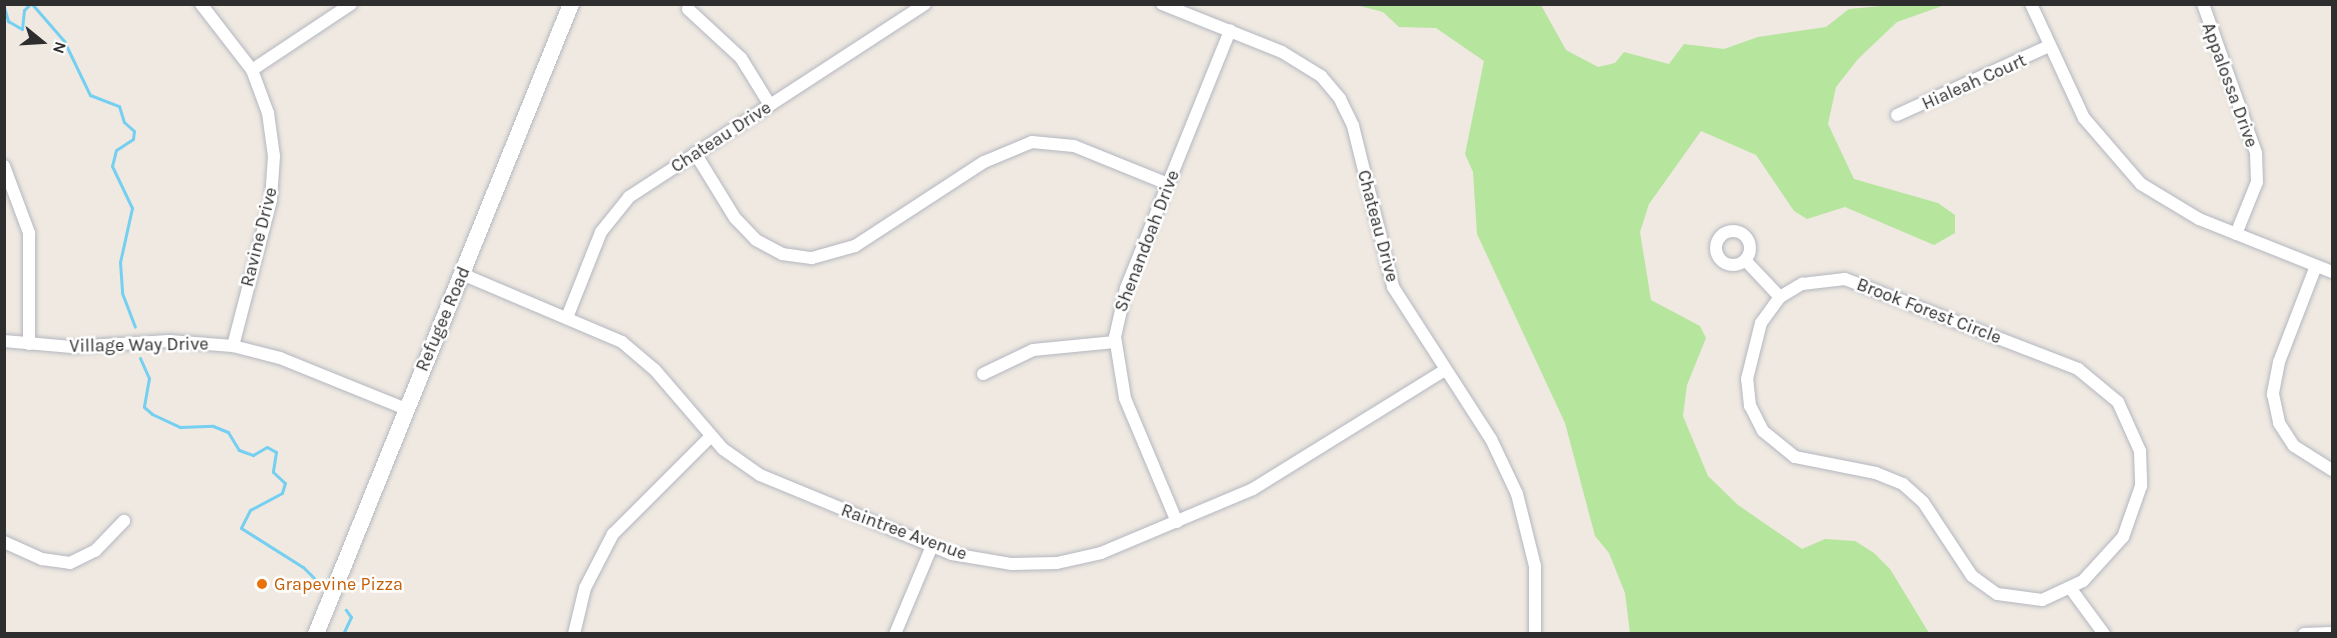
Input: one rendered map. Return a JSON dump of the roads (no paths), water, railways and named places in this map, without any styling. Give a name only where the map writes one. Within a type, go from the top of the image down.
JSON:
[{"type":"main road","name":"Refugee Road","points":[[316,633],[571,4]]},
{"type":"street","name":"Ravine Drive","points":[[201,4],[252,70],[268,113],[274,181],[233,346]]},
{"type":"street","points":[[252,70],[351,4]]},
{"type":"street","name":"Chateau Drive","points":[[568,315],[608,219],[629,197],[925,4]]},
{"type":"street","name":"Chateau Drive","points":[[1162,4],[1230,30],[1309,67],[1340,99],[1353,126],[1391,280],[1445,370],[1491,440],[1517,494],[1535,566],[1534,633]]},
{"type":"street","points":[[2031,4],[2084,118],[2125,169],[2178,209],[2332,272]]},
{"type":"street","name":"Appalossa Drive","points":[[2203,4],[2256,153],[2257,182],[2236,234]]},
{"type":"street","points":[[688,9],[741,58],[770,105]]},
{"type":"street","name":"Shenandoah Drive","points":[[1177,522],[1125,398],[1115,342],[1126,288],[1230,30]]},
{"type":"street","name":"Hialeah Court","points":[[1898,115],[2049,46]]},
{"type":"street","points":[[695,153],[735,218],[756,240],[782,254],[812,258],[855,246],[984,162],[1032,142],[1074,146],[1168,184]]},
{"type":"street","points":[[4,166],[29,233],[29,345]]},
{"type":"street","points":[[1745,260],[1780,297]]},
{"type":"street","points":[[2316,266],[2279,362],[2273,394],[2279,423],[2294,446],[2332,470]]},
{"type":"street","name":"Raintree Avenue","points":[[462,274],[568,315],[645,359],[710,437],[760,475],[932,546],[982,560],[1057,563],[1101,553],[1177,522],[1280,474],[1445,370]]},
{"type":"street","name":"Brook Forest Circle","points":[[1817,280],[1859,282],[2078,369],[2106,389],[2135,432],[2141,486],[2123,537],[2071,590],[2042,600],[1997,594],[1972,576],[1923,502],[1903,484],[1876,473],[1807,461],[1772,442],[1756,420],[1747,379],[1761,323],[1780,297],[1817,280]]},
{"type":"street","name":"Village Way Drive","points":[[4,341],[29,345],[233,346],[280,358],[406,409]]},
{"type":"street","points":[[983,374],[1033,350],[1115,342]]},
{"type":"street","points":[[574,633],[585,588],[613,534],[710,437]]},
{"type":"street","points":[[4,543],[42,559],[70,563],[95,551],[124,520]]},
{"type":"street","points":[[895,633],[932,546]]},
{"type":"street","points":[[2071,590],[2104,633]]},
{"type":"street","points":[[2304,633],[2332,633]]},
{"type":"waterway","points":[[4,7],[8,21],[22,29],[24,10],[30,4]]},
{"type":"waterway","points":[[32,4],[64,41],[90,95],[119,106],[124,122],[134,131],[133,139],[116,150],[112,166],[132,208],[120,262],[122,293],[135,327]]},
{"type":"waterway","points":[[140,358],[149,378],[144,407],[152,414],[180,427],[213,426],[228,432],[239,450],[253,455],[267,447],[276,452],[273,472],[285,483],[282,493],[250,510],[241,528],[303,567],[319,583]]},
{"type":"waterway","points":[[343,634],[351,617],[346,610]]},
{"type":"place","name":"Grapevine Pizza","points":[[262,584]]}]
